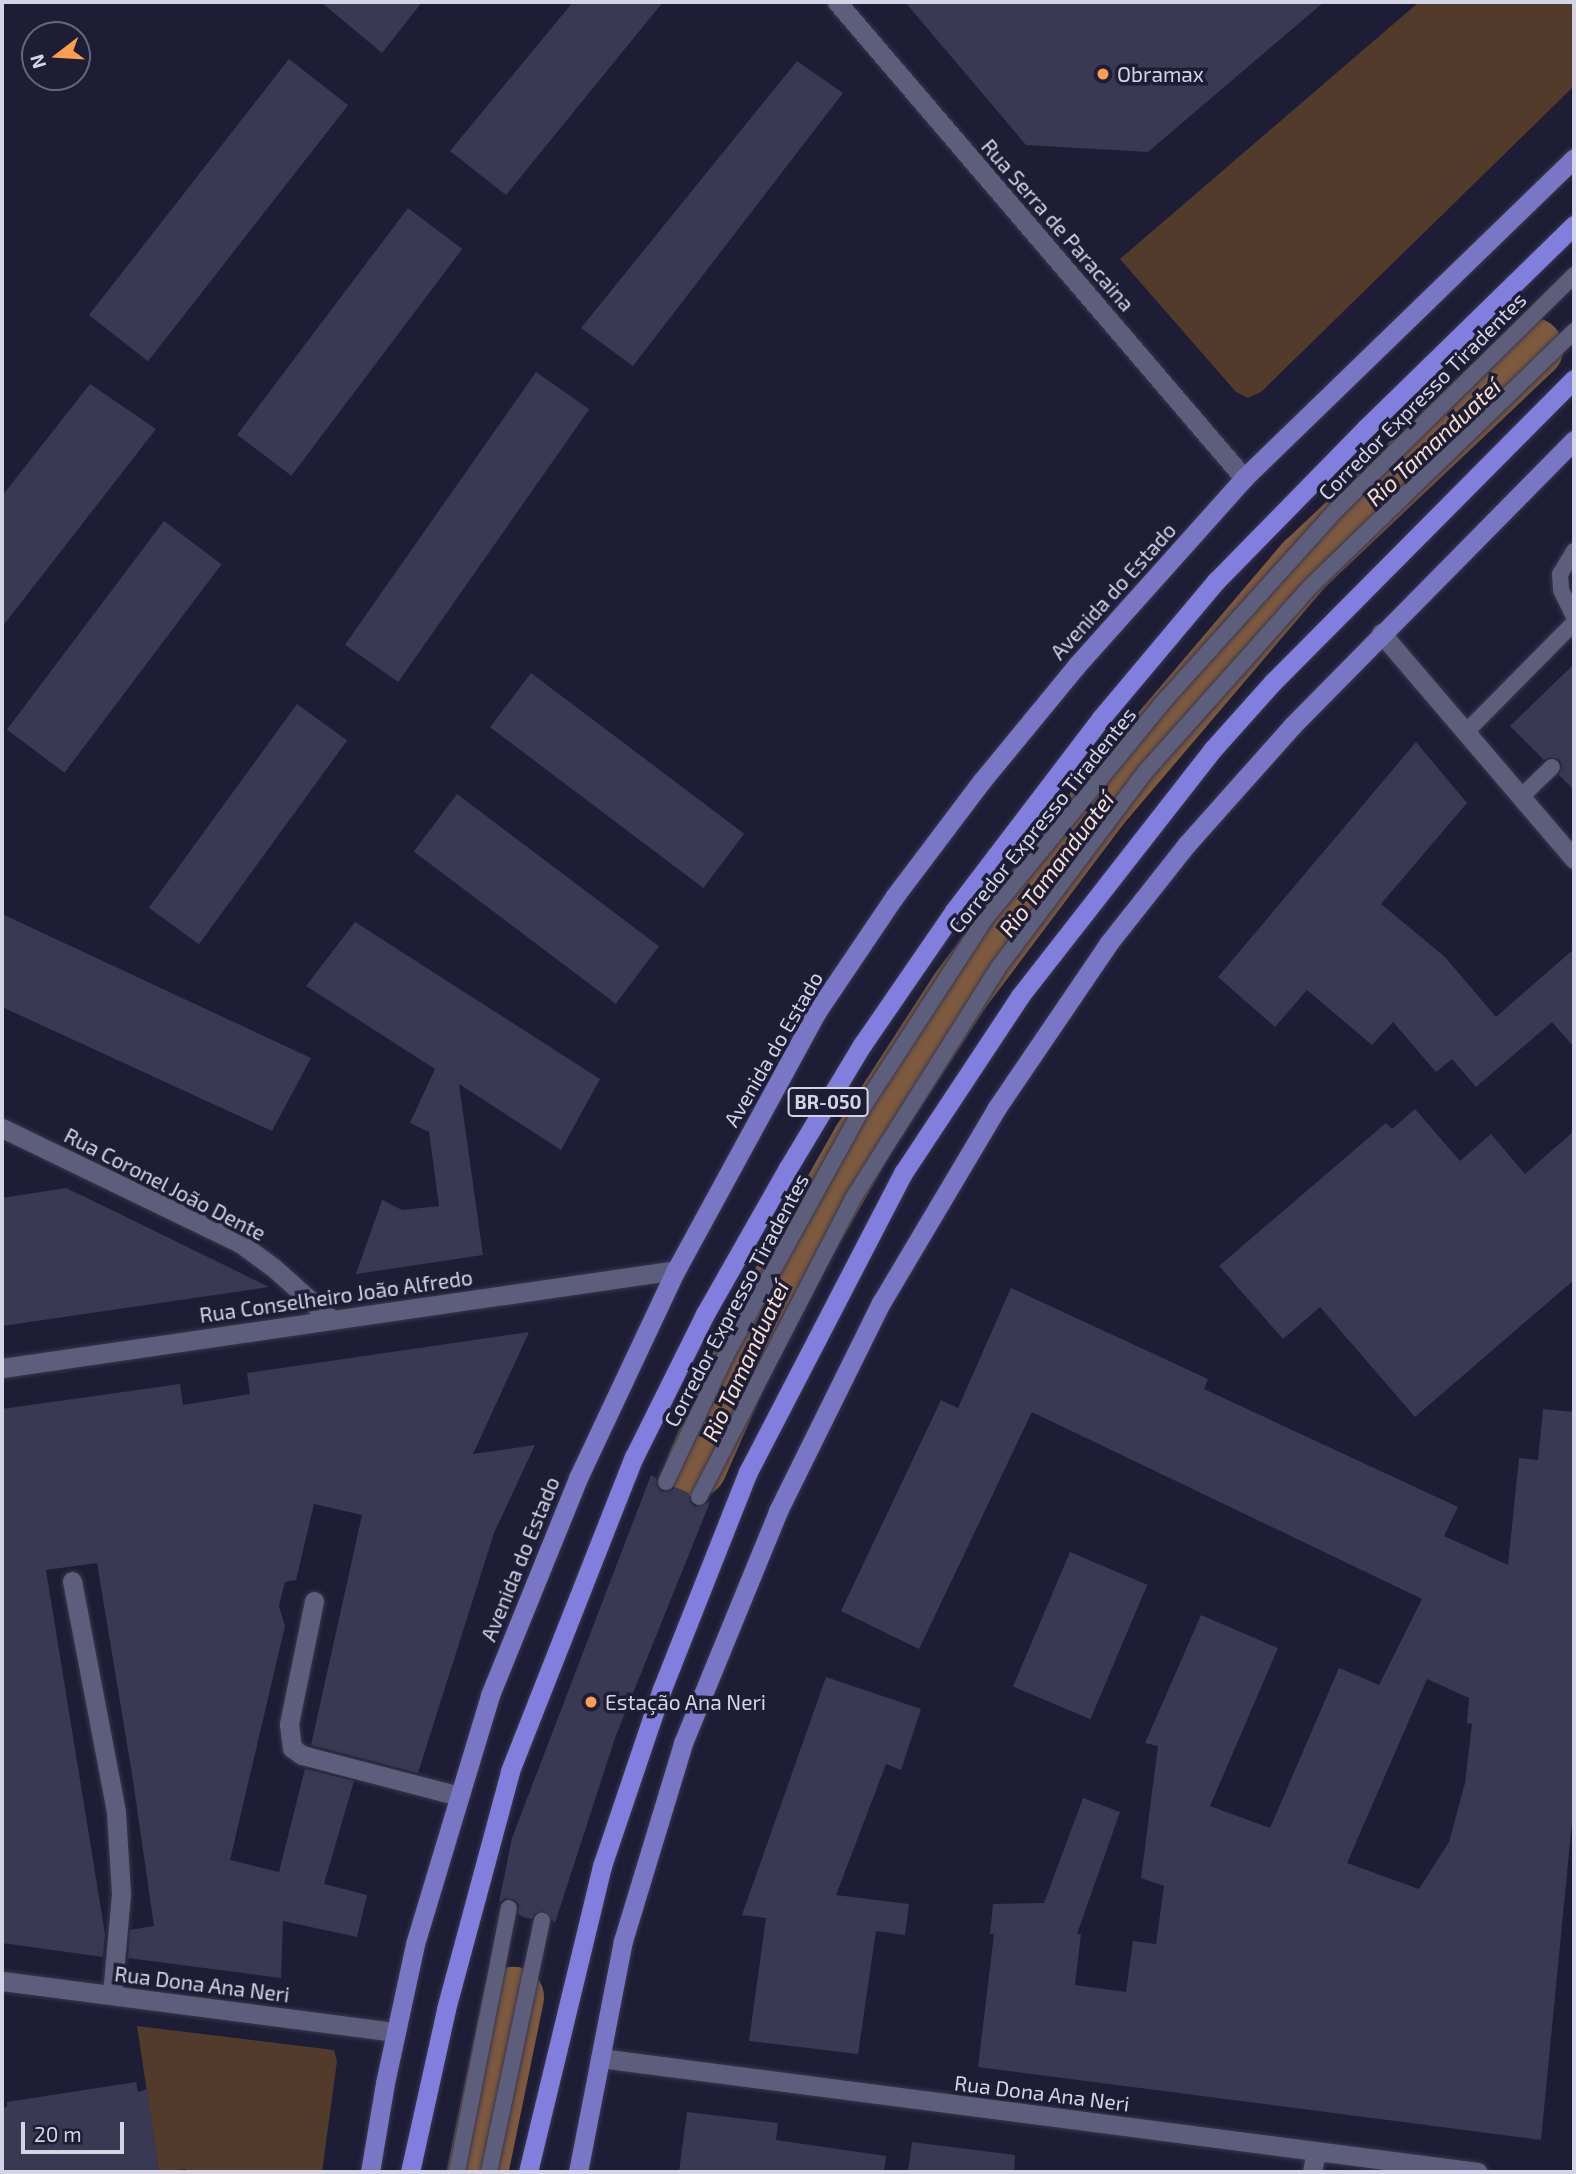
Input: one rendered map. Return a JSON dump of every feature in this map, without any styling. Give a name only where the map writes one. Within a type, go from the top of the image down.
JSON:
[{"type":"highway","name":"BR-050","points":[[410,2172],[446,2009],[515,1759],[634,1457],[705,1314],[788,1168],[863,1045],[946,922],[1101,718],[1217,580],[1366,428],[1574,225]]},
{"type":"highway","points":[[528,2172],[602,1866],[662,1689],[748,1472],[903,1173],[1020,996],[1188,778],[1273,682],[1574,379]]},
{"type":"main road","name":"Avenida do Estado","points":[[370,2172],[396,2032],[419,1930],[490,1695],[578,1478],[677,1270],[816,1013],[895,896],[981,782],[1077,665],[1244,478],[1574,159]]},
{"type":"main road","points":[[578,2172],[624,1941],[683,1743],[778,1511],[881,1303],[996,1110],[1108,944],[1227,796],[1381,633],[1574,440]]},
{"type":"street","name":"Rua Serra de Paracaina","points":[[837,2],[1244,478]]},
{"type":"street","points":[[1381,633],[1574,859]]},
{"type":"street","name":"Rua Coronel João Dente","points":[[2,1128],[240,1244],[274,1268],[332,1320]]},
{"type":"street","name":"Rua Conselheiro João Alfredo","points":[[2,1368],[677,1270]]},
{"type":"street","points":[[72,1581],[116,1812],[121,1894],[112,1995]]},
{"type":"street","points":[[314,1601],[289,1724],[288,1737],[292,1748],[302,1755],[459,1796]]},
{"type":"street","name":"Rua Dona Ana Neri","points":[[2,1981],[396,2032]]},
{"type":"street","name":"Rua Dona Ana Neri","points":[[600,2058],[1478,2172]]},
{"type":"street","points":[[1312,2172],[1316,2151]]},
{"type":"lane","name":"Corredor Expresso Tiradentes","points":[[666,1482],[725,1357],[863,1107],[985,919],[1164,700],[1338,508],[1574,275]]},
{"type":"lane","points":[[699,1497],[852,1200],[998,968],[1138,782],[1310,587],[1574,331]]},
{"type":"lane","points":[[1574,551],[1560,574],[1561,590],[1574,617]]},
{"type":"lane","points":[[1466,732],[1574,623]]},
{"type":"lane","points":[[1521,797],[1552,767]]},
{"type":"lane","points":[[457,2172],[509,1908]]},
{"type":"lane","points":[[489,2172],[542,1921]]},
{"type":"shaded area","points":[[1419,2],[1574,2],[1574,86],[1261,392],[1248,398],[1236,392],[1120,259]]},
{"type":"shaded area","points":[[137,2026],[334,2050],[337,2061],[322,2172],[186,2172],[186,2169],[159,2172]]},
{"type":"building","points":[[321,2],[422,2],[382,53]]},
{"type":"building","points":[[573,2],[663,2],[506,195],[450,151]]},
{"type":"building","name":"Obramax","points":[[905,2],[1324,2],[1148,152],[1026,145]]},
{"type":"building","points":[[289,59],[348,105],[148,361],[89,315]]},
{"type":"building","points":[[797,61],[843,93],[633,366],[581,328]]},
{"type":"building","points":[[408,208],[462,249],[291,476],[237,435]]},
{"type":"building","points":[[536,372],[589,409],[398,682],[345,645]]},
{"type":"building","points":[[90,384],[156,429],[2,627],[2,496]]},
{"type":"building","points":[[164,521],[222,564],[64,773],[7,729]]},
{"type":"building","points":[[1574,664],[1574,790],[1559,775],[1562,765],[1559,759],[1550,757],[1544,760],[1510,726]]},
{"type":"building","points":[[531,673],[744,834],[703,888],[490,727]]},
{"type":"building","points":[[297,704],[347,740],[199,944],[149,908]]},
{"type":"building","points":[[1416,742],[1467,803],[1381,904],[1445,957],[1496,1017],[1574,949],[1574,1047],[1552,1022],[1476,1087],[1452,1059],[1436,1072],[1393,1022],[1372,1045],[1307,990],[1275,1027],[1218,977]]},
{"type":"building","points":[[457,794],[659,946],[616,1004],[414,852]]},
{"type":"building","points":[[2,914],[311,1058],[272,1131],[2,1007]]},
{"type":"building","points":[[355,922],[600,1079],[561,1150],[459,1084],[483,1255],[356,1274],[382,1200],[402,1210],[439,1206],[429,1132],[410,1123],[435,1069],[306,986]]},
{"type":"building","points":[[1415,1109],[1460,1161],[1491,1134],[1525,1174],[1574,1131],[1574,1280],[1415,1417],[1320,1307],[1283,1339],[1219,1266],[1386,1123],[1392,1129]]},
{"type":"building","points":[[66,1188],[269,1287],[2,1326],[2,1198]]},
{"type":"building","points":[[1011,1288],[1208,1379],[1204,1389],[1458,1507],[1444,1536],[1508,1565],[1519,1458],[1538,1460],[1543,1409],[1574,1412],[1574,1802],[1541,2140],[978,2067],[994,1934],[990,1934],[993,1904],[1044,1903],[1083,1798],[1120,1812],[1077,1934],[1081,1934],[1075,1985],[1126,1992],[1133,1941],[1156,1944],[1164,1886],[1141,1878],[1158,1746],[1145,1743],[1201,1615],[1278,1648],[1210,1806],[1270,1828],[1339,1668],[1379,1685],[1422,1599],[1032,1412],[919,1649],[841,1611],[941,1400],[958,1408]],"holes":[[[1427,1679],[1469,1698],[1467,1723],[1472,1724],[1465,1783],[1449,1842],[1419,1889],[1347,1863]]]},
{"type":"building","points":[[529,1332],[473,1454],[535,1445],[494,1533],[418,1773],[311,1745],[362,1515],[314,1504],[296,1580],[285,1582],[279,1606],[285,1626],[230,1860],[279,1872],[305,1769],[354,1781],[324,1884],[367,1895],[357,1937],[283,1921],[281,1978],[128,1958],[130,1930],[154,1926],[97,1563],[46,1570],[105,1934],[103,1957],[2,1943],[2,1409],[180,1384],[183,1405],[250,1394],[247,1373]]},
{"type":"building","points":[[651,1475],[656,1478],[657,1487],[662,1492],[671,1491],[675,1487],[689,1493],[690,1502],[695,1507],[710,1502],[615,1738],[555,1923],[543,1911],[535,1914],[532,1919],[526,1918],[518,1914],[519,1905],[515,1900],[506,1898],[499,1902],[512,1838]]},
{"type":"building","points":[[1070,1552],[1147,1585],[1090,1719],[1013,1686]]},
{"type":"building","points":[[826,1677],[921,1709],[901,1770],[886,1764],[836,1895],[909,1904],[905,1935],[876,1931],[858,2054],[749,2041],[766,1918],[742,1915]]},
{"type":"building","points":[[136,2082],[138,2092],[147,2089],[159,2172],[2,2172],[2,2108],[7,2107],[7,2102]]},
{"type":"building","points":[[687,2112],[778,2123],[776,2140],[886,2156],[884,2172],[679,2172]]},
{"type":"building","points":[[912,2142],[1015,2155],[1014,2172],[908,2172]]},
{"type":"waterway","name":"Rio Tamanduateí","points":[[696,1466],[758,1324],[862,1141],[959,991],[1097,807],[1305,563],[1532,348]]},
{"type":"waterway","name":"Rio Tamanduateí","points":[[477,2172],[513,1997]]},
{"type":"place","name":"Obramax","points":[[1103,74]]},
{"type":"place","name":"Estação Ana Neri","points":[[591,1702]]}]
